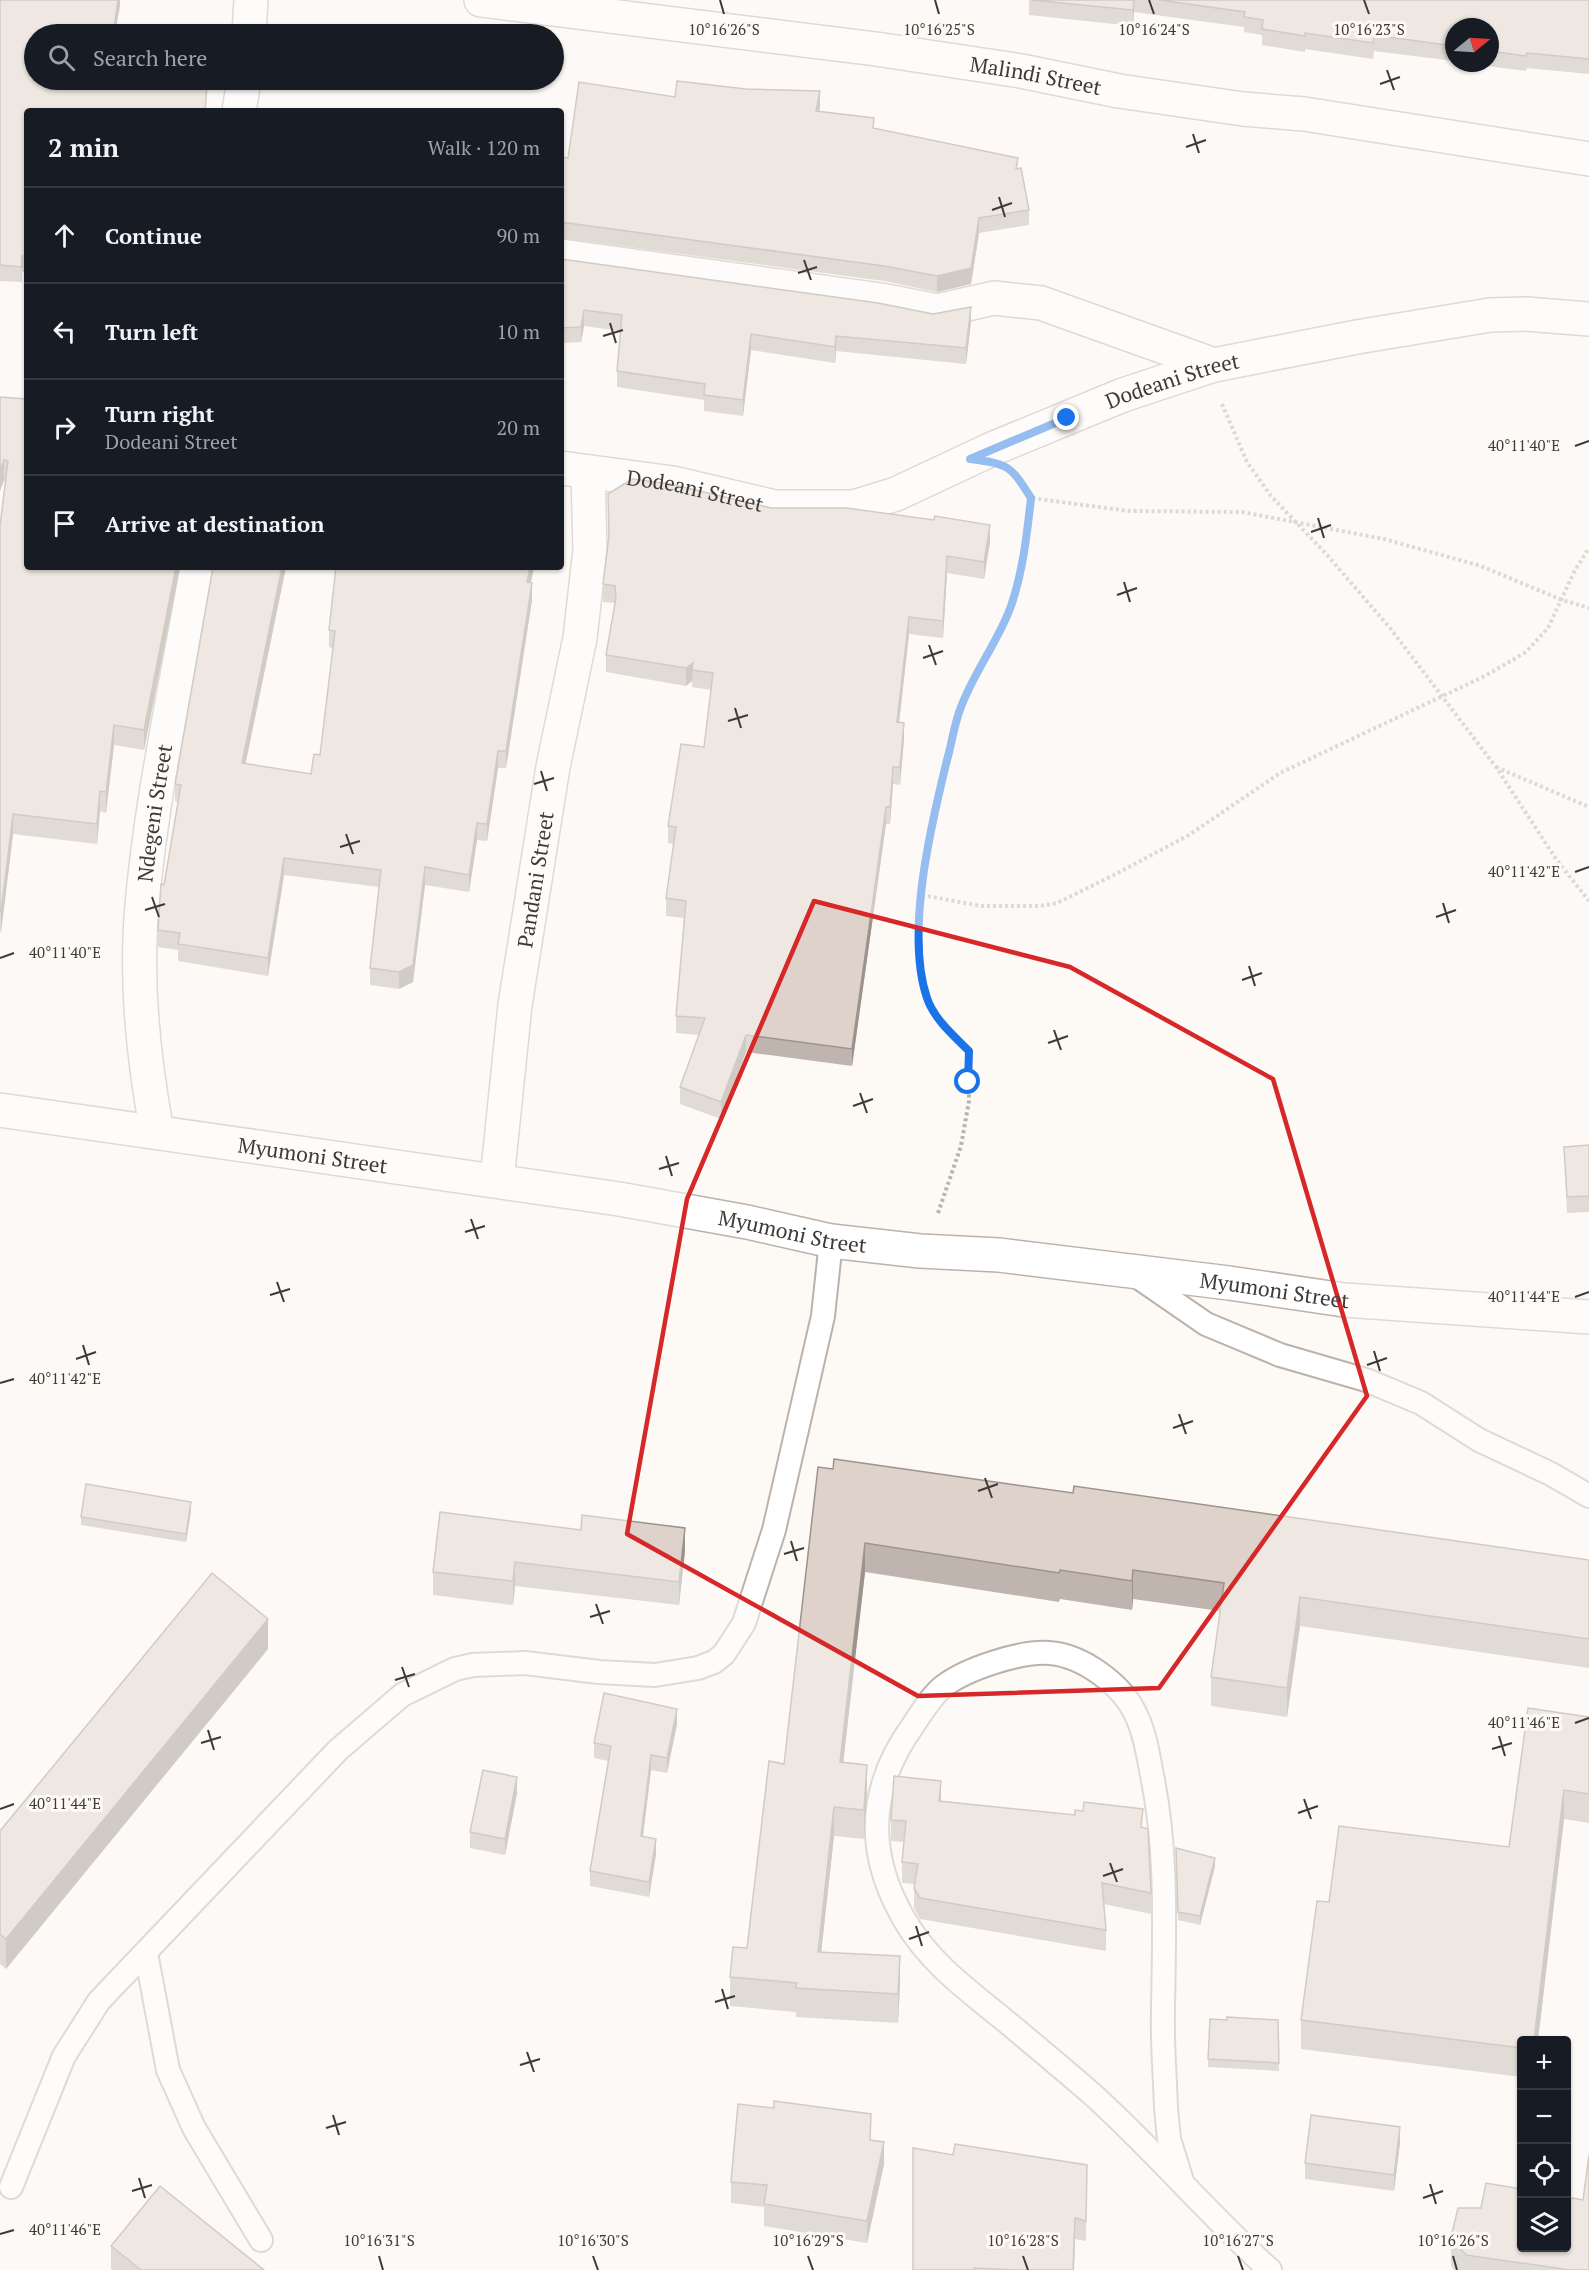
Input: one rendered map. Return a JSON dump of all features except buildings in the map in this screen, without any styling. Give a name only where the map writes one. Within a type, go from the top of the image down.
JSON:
[{"type":"street","points":[[250,24],[251,0]]},
{"type":"street","name":"Malindi Street","points":[[481,0],[876,49],[1020,71],[1119,91],[1242,109],[1304,114],[1589,159]]},
{"type":"street","points":[[239,108],[242,90]]},
{"type":"street","points":[[564,256],[881,300],[937,311],[994,298],[1041,303],[1204,368]]},
{"type":"street","name":"Dodeani Street","points":[[574,470],[673,483],[774,507],[854,507],[875,502],[970,459],[1123,395],[1204,368],[1357,337],[1490,315],[1526,314],[1589,319]]},
{"type":"street","name":"Pandani Street","points":[[497,1180],[515,1005],[553,767],[580,638],[590,550],[574,470]]},
{"type":"street","name":"Ndegeni Street","points":[[157,1131],[144,1052],[141,920],[157,798],[196,570]]},
{"type":"street","name":"Myumoni Street","points":[[0,1110],[497,1180],[747,1222],[831,1241],[920,1251],[999,1255],[1344,1300],[1589,1317]]},
{"type":"lane","points":[[11,2187],[64,2055],[99,2001],[338,1750],[402,1695],[455,1669],[473,1665],[525,1663],[599,1672],[655,1675],[698,1668],[714,1662],[724,1654],[744,1623],[774,1530],[823,1316],[831,1241]]},
{"type":"lane","points":[[1129,1271],[1206,1324],[1280,1355],[1366,1380],[1421,1403],[1479,1440],[1551,1474],[1589,1496]]},
{"type":"lane","points":[[1183,2184],[1169,2139],[1166,2108],[1162,1824],[1138,1717],[1128,1701],[1112,1684],[1069,1657],[1047,1653],[1011,1658],[972,1671],[942,1687],[901,1742],[885,1773],[877,1816],[877,1846],[885,1874],[904,1919],[928,1952],[955,1980],[1094,2096],[1183,2184],[1270,2270]]},
{"type":"lane","points":[[146,1953],[168,2070],[194,2128],[261,2240]]},
{"type":"path","points":[[1204,368],[1247,462],[1271,496],[1361,593],[1496,767],[1556,859],[1589,901]]},
{"type":"path","points":[[920,1251],[945,1196],[961,1146],[969,1101],[969,1051],[937,1016],[928,1000],[921,955],[922,895],[938,790],[960,709],[1011,608],[1023,558],[1031,498],[1015,473],[1001,463],[970,459]]},
{"type":"path","points":[[1031,498],[1129,511],[1242,512],[1384,539],[1481,566],[1562,600],[1589,608]]},
{"type":"path","points":[[922,895],[981,906],[1039,906],[1057,903],[1189,835],[1280,773],[1485,676],[1526,652],[1548,628],[1575,570],[1589,548]]},
{"type":"path","points":[[1496,767],[1589,807]]},
{"type":"highlighted area","points":[[814,901],[1070,967],[1273,1079],[1367,1396],[1159,1688],[918,1696],[627,1534],[687,1199]]},
{"type":"route","points":[[968,1082],[969,1051],[937,1016],[928,1000],[923,984],[920,933],[925,866],[938,790],[960,709],[987,651],[998,635],[1011,608],[1023,558],[1031,498],[1015,473],[1001,463],[970,459],[1067,418]]}]
